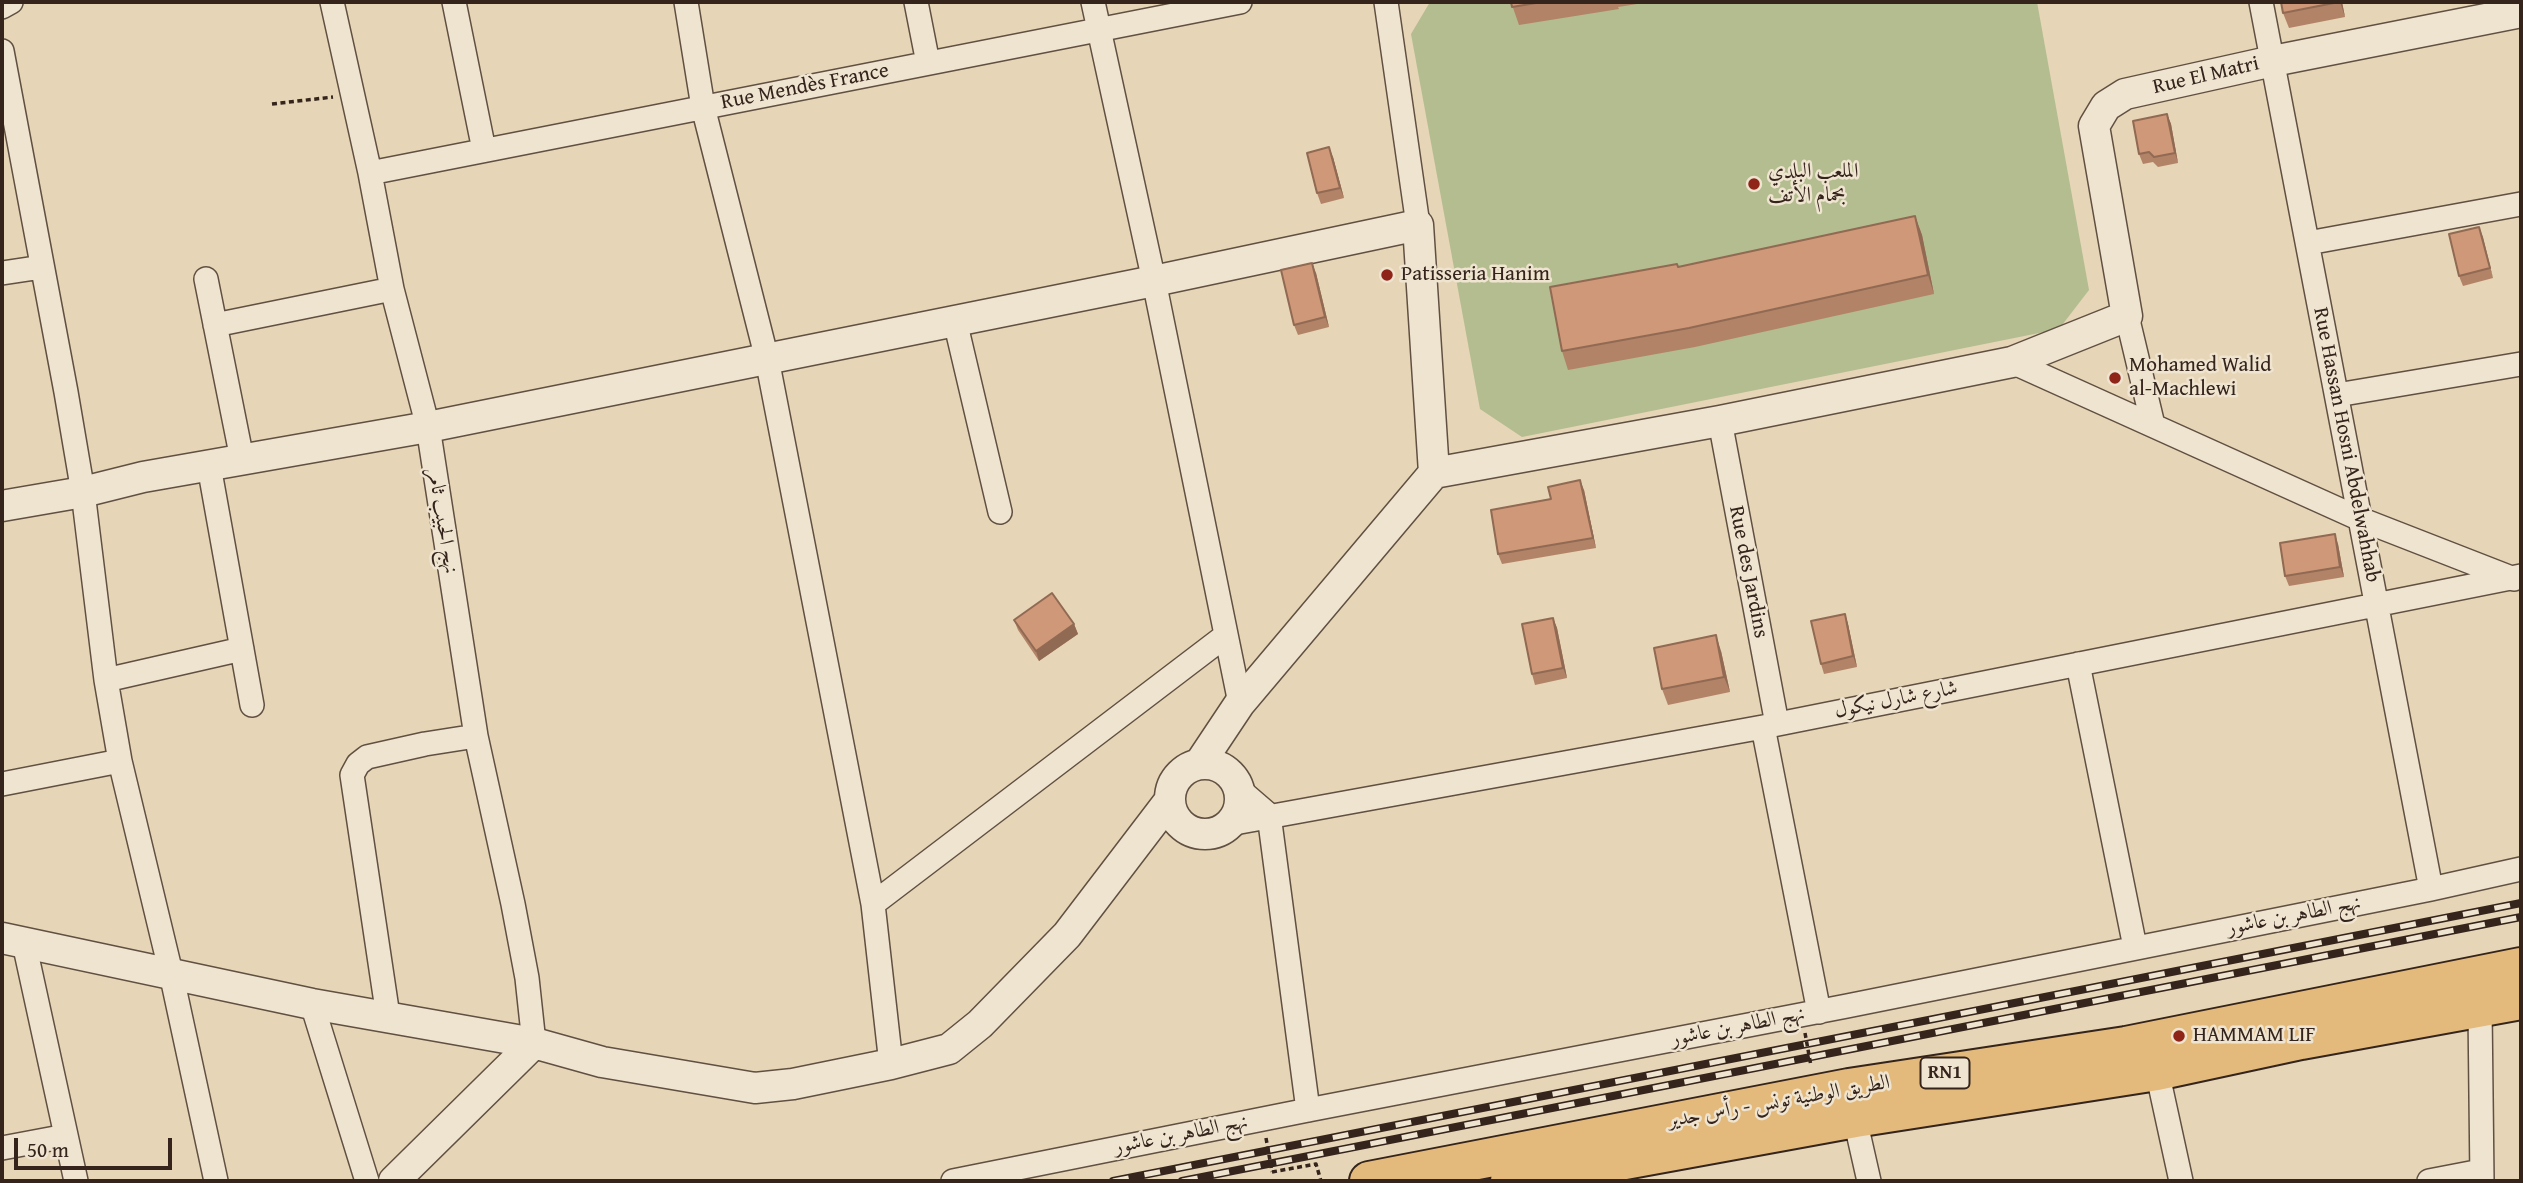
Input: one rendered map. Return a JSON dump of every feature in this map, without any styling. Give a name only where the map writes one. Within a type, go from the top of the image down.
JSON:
[{"type":"highway","name":"الطريق الوطنية تونس - رأس جدير","points":[[1510,1181],[1852,1103],[2521,967]]},
{"type":"highway","name":"الطريق الوطنية تونس - رأس جدير","points":[[1369,1181],[1852,1103],[2157,1071],[2301,1040],[2521,1000]]},
{"type":"street","points":[[2,7],[11,2]]},
{"type":"street","name":"نهج الحبيب ثامر","points":[[332,2],[354,95],[391,289],[428,427],[476,736],[522,953],[534,1043]]},
{"type":"street","points":[[454,2],[484,150]]},
{"type":"street","points":[[686,2],[704,107],[767,359],[873,904],[891,1064]]},
{"type":"street","points":[[916,2],[928,63]]},
{"type":"street","points":[[1093,2],[1154,281],[1240,703],[1236,783],[1238,812],[1229,824],[1217,832],[1195,833],[1127,854]]},
{"type":"street","points":[[1386,2],[1418,225],[1434,473]]},
{"type":"street","name":"Rue Hassan Hosni Abdelwahhab","points":[[2261,2],[2431,889]]},
{"type":"street","name":"Rue Mendès France","points":[[370,173],[1231,3]]},
{"type":"street","name":"Rue El Matri","points":[[2127,316],[2094,126],[2106,106],[2125,94],[2273,61],[2521,12]]},
{"type":"street","points":[[2,51],[83,492],[106,680],[120,761],[171,973],[216,1181]]},
{"type":"street","points":[[2308,243],[2521,204]]},
{"type":"street","points":[[2,506],[83,492],[143,477],[428,427],[1418,225]]},
{"type":"street","points":[[2,273],[42,267]]},
{"type":"street","points":[[206,279],[242,459]]},
{"type":"street","points":[[215,325],[391,289]]},
{"type":"street","points":[[1195,833],[1177,820],[1170,800],[1172,785],[1181,773],[1200,763],[1240,703],[1434,473],[1720,421],[2012,362],[2127,316],[2153,425]]},
{"type":"street","points":[[955,321],[1000,512]]},
{"type":"street","points":[[2012,362],[2360,519],[2518,579]]},
{"type":"street","points":[[2337,395],[2521,364]]},
{"type":"street","name":"Rue des Jardins","points":[[1720,421],[1819,1012]]},
{"type":"street","points":[[209,466],[252,705]]},
{"type":"street","name":"شارع شارل نيكول","points":[[1229,824],[1770,725],[2518,579]]},
{"type":"street","points":[[873,904],[1225,636]]},
{"type":"street","points":[[106,680],[242,649]]},
{"type":"street","points":[[2078,664],[2135,947]]},
{"type":"street","points":[[387,1016],[352,775],[358,764],[367,757],[476,736]]},
{"type":"street","points":[[2,784],[120,761]]},
{"type":"street","points":[[1200,763],[1215,764],[1269,815],[1308,1110]]},
{"type":"street","points":[[76,1181],[13,940],[312,1004],[534,1043],[602,1062],[755,1088],[793,1084],[949,1049],[980,1024],[1067,935],[1170,800]]},
{"type":"street","name":"نهج الطاهر بن عاشور","points":[[953,1181],[1819,1012],[2521,869]]},
{"type":"street","points":[[312,1004],[367,1181]]},
{"type":"street","points":[[2430,1181],[2481,1176],[2480,1009]]},
{"type":"street","points":[[394,1181],[534,1043]]},
{"type":"street","points":[[2157,1071],[2181,1181]]},
{"type":"street","points":[[1852,1103],[1869,1181]]},
{"type":"street","points":[[2,1148],[66,1136]]},
{"type":"path","points":[[272,104],[354,95]]},
{"type":"path","points":[[1805,1032],[1811,1066]]},
{"type":"path","points":[[1266,1138],[1272,1172],[1316,1164],[1321,1181]]},
{"type":"green space","name":"الملعب البلدي بحمام الأتف","points":[[1430,2],[2037,2],[2089,290],[2059,329],[1522,437],[1480,409],[1411,34]]},
{"type":"building","points":[[1511,2],[1542,2],[1512,7]]},
{"type":"building","points":[[2281,2],[2339,2],[2283,13]]},
{"type":"building","points":[[2167,114],[2175,153],[2154,157],[2149,152],[2139,154],[2133,121]]},
{"type":"building","points":[[1329,147],[1340,188],[1317,193],[1307,153]]},
{"type":"building","points":[[1915,216],[1928,275],[1689,328],[1562,351],[1550,287],[1677,264],[1678,267]]},
{"type":"building","points":[[2479,227],[2490,268],[2459,276],[2449,234]]},
{"type":"building","points":[[1312,263],[1325,317],[1294,325],[1281,270]]},
{"type":"building","points":[[1580,480],[1593,538],[1498,554],[1491,510],[1551,499],[1548,487]]},
{"type":"building","points":[[2335,534],[2340,567],[2285,576],[2280,543]]},
{"type":"building","points":[[1052,593],[1074,624],[1036,651],[1014,620]]},
{"type":"building","points":[[1845,614],[1853,656],[1821,664],[1811,621]]},
{"type":"building","points":[[1553,618],[1563,668],[1532,674],[1522,624]]},
{"type":"building","points":[[1716,635],[1724,677],[1662,689],[1654,648]]},
{"type":"railway","points":[[1113,1181],[2521,903]]},
{"type":"railway","points":[[1182,1181],[2521,917]]},
{"type":"place","name":"الملعب البلدي بحمام الأتف","points":[[1754,184]]},
{"type":"place","name":"Patisseria Hanim","points":[[1387,275]]},
{"type":"place","name":"Mohamed Walid al-Machlewi","points":[[2115,378]]},
{"type":"place","name":"HAMMAM LIF","points":[[2179,1036]]}]
